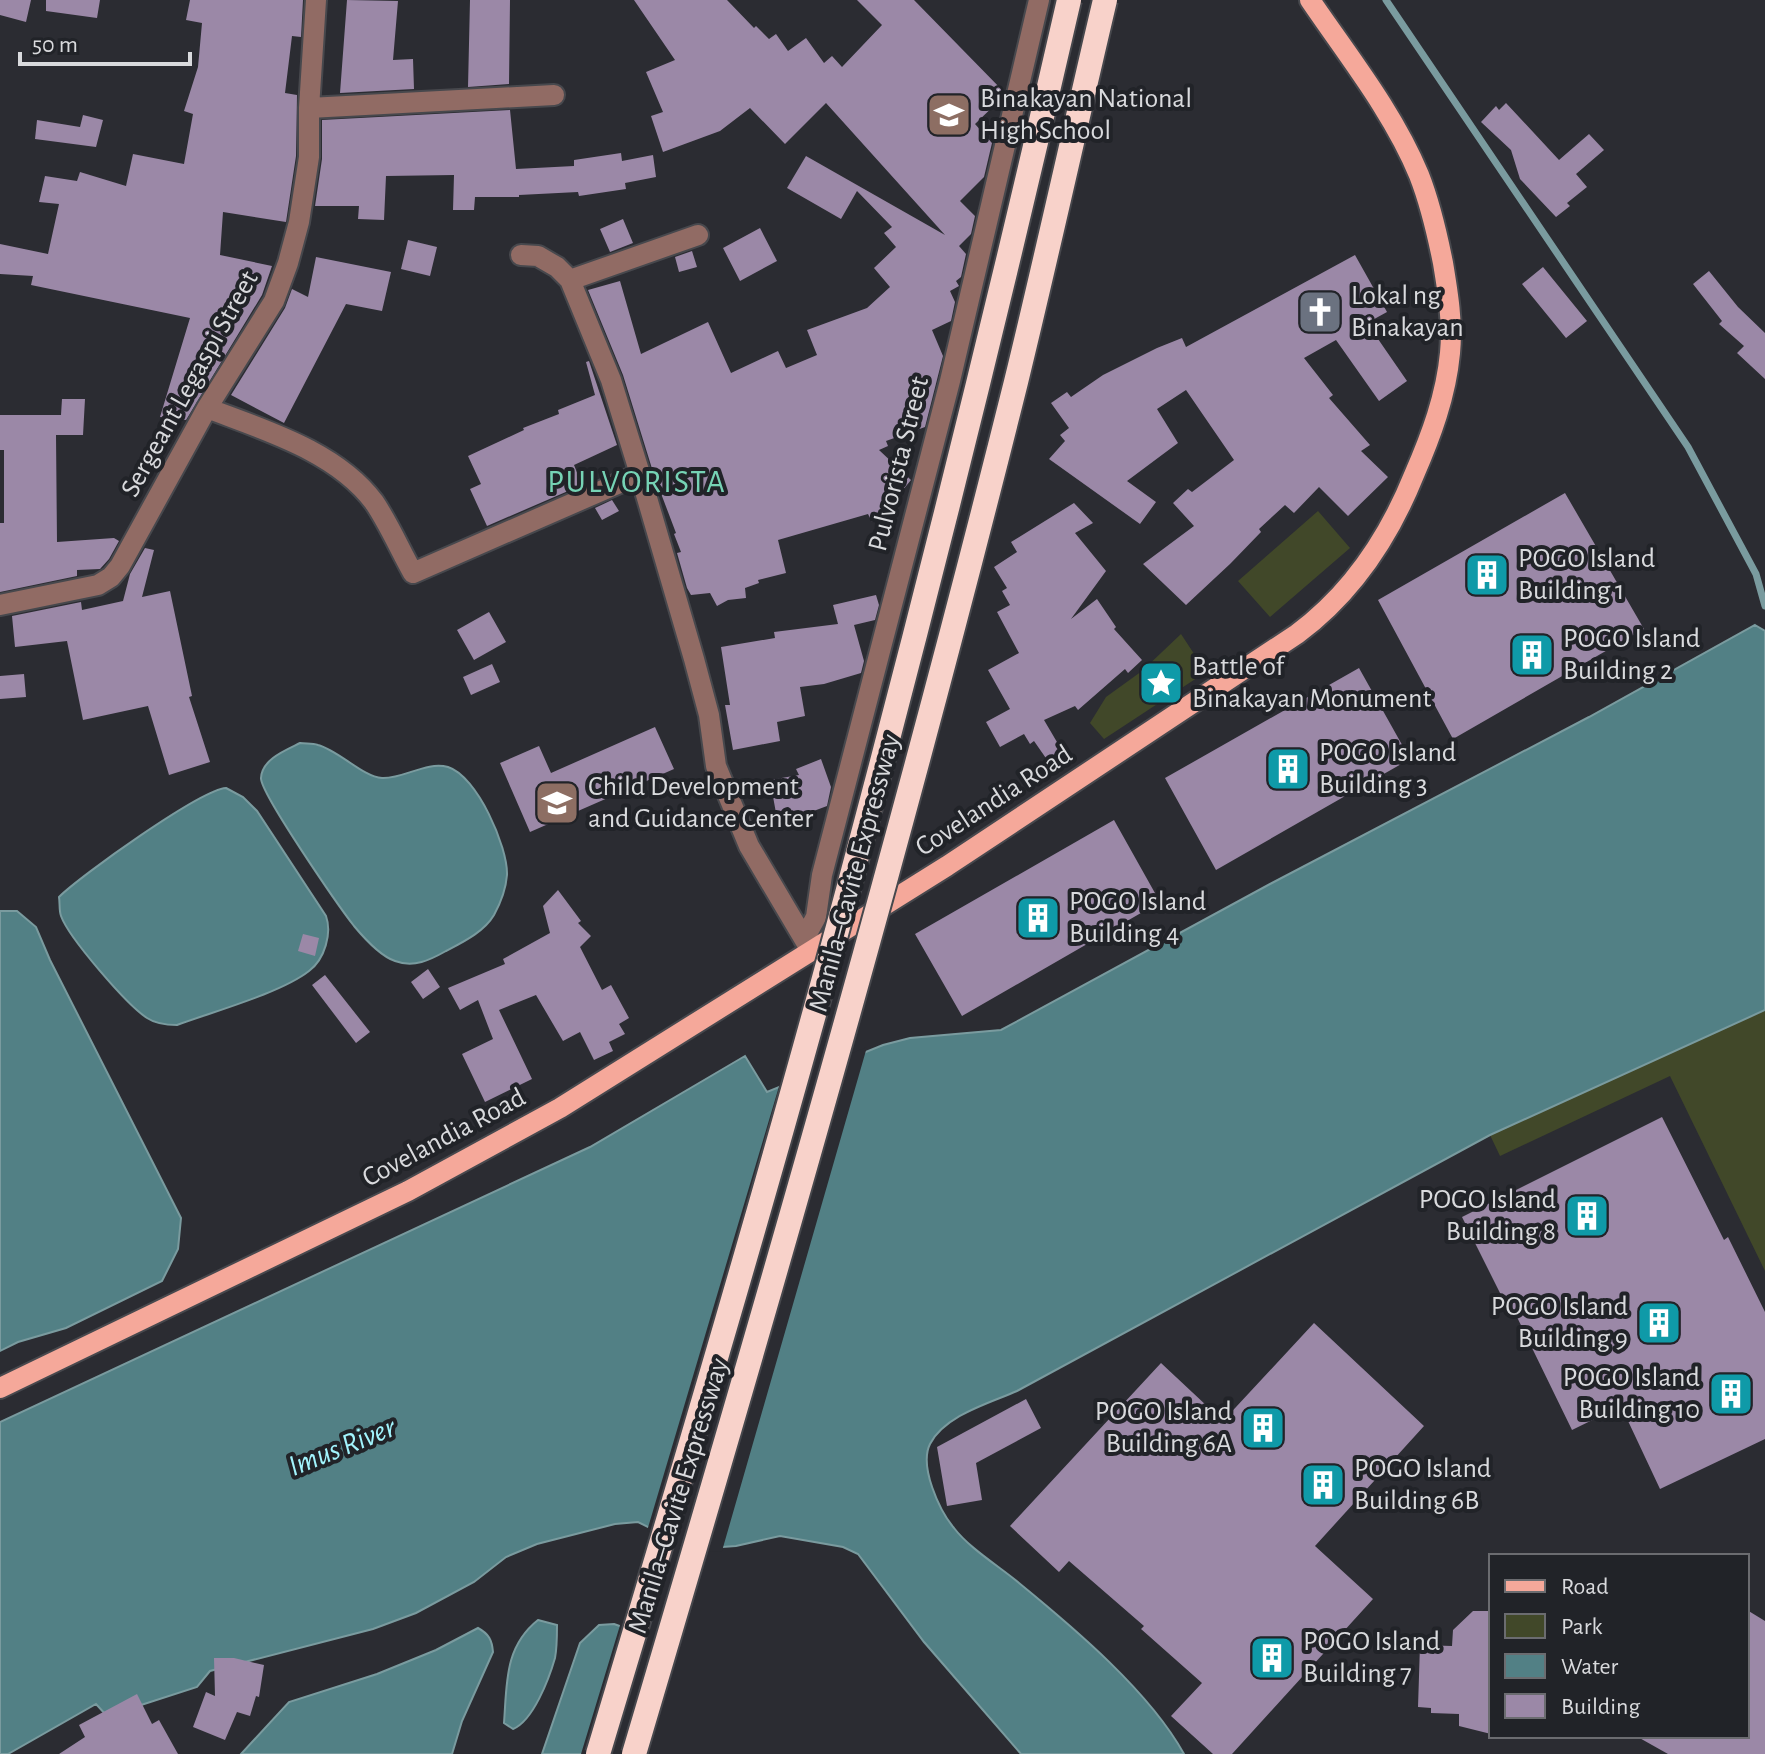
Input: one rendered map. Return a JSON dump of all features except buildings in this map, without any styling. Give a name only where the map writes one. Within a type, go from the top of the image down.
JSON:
[{"type":"highway","name":"Manila–Cavite Expressway","points":[[598,1754],[713,1370],[849,887],[983,369],[1069,0]]},
{"type":"highway","name":"Manila–Cavite Expressway","points":[[634,1754],[750,1365],[886,880],[1016,381],[1105,0]]},
{"type":"main road","name":"Covelandia Road","points":[[0,1388],[408,1191],[547,1115],[694,1026],[807,944],[947,866],[1313,622],[1348,587],[1398,510],[1431,434],[1446,380],[1451,332],[1446,279],[1426,197],[1404,145],[1370,88],[1310,0]]},
{"type":"street","name":"Sergeant Legaspi Street","points":[[0,605],[98,585],[111,577],[207,408],[274,301],[299,222],[309,157],[316,0]]},
{"type":"street","name":"Pulvorista Street","points":[[807,944],[816,917],[825,862],[950,381],[1039,0]]},
{"type":"street","points":[[309,108],[554,95]]},
{"type":"street","points":[[570,280],[698,235]]},
{"type":"street","points":[[521,255],[538,256],[557,267],[570,280],[611,380],[640,474],[709,715],[716,766],[749,846],[807,944]]},
{"type":"street","points":[[207,408],[274,433],[346,474],[373,501],[413,573],[640,474]]},
{"type":"green space","points":[[1318,511],[1350,548],[1270,617],[1238,581]]},
{"type":"green space","points":[[1181,634],[1206,672],[1104,739],[1090,723],[1106,697],[1142,671]]},
{"type":"green space","points":[[1765,1010],[1765,1271],[1670,1076],[1500,1156],[1490,1135]]},
{"type":"water","name":"Imus River","points":[[1755,625],[1765,631],[1765,1010],[1490,1135],[1017,1391],[957,1418],[946,1425],[930,1444],[927,1464],[932,1488],[954,1528],[1109,1662],[1152,1707],[1184,1754],[1021,1754],[924,1642],[858,1554],[843,1547],[780,1536],[736,1546],[708,1548],[672,1539],[638,1522],[615,1524],[537,1544],[506,1557],[474,1582],[416,1613],[373,1629],[210,1671],[197,1687],[107,1716],[96,1704],[8,1754],[0,1754],[0,1422],[590,1147],[745,1056],[767,1092],[883,1045],[910,1038],[1001,1030],[1270,884],[1589,717]]},
{"type":"water","points":[[300,743],[326,748],[367,773],[382,778],[432,766],[448,767],[459,773],[489,814],[506,863],[507,875],[502,896],[485,927],[440,954],[415,963],[389,959],[367,941],[318,875],[264,788],[261,778],[266,766],[276,756]]},
{"type":"water","points":[[226,788],[243,797],[257,811],[326,916],[326,945],[315,966],[281,987],[177,1025],[158,1023],[126,1000],[86,955],[61,916],[59,897],[167,818],[212,792]]},
{"type":"water","points":[[0,911],[17,911],[36,927],[181,1218],[178,1249],[162,1281],[66,1328],[18,1342],[0,1351]]},
{"type":"water","points":[[538,1620],[557,1625],[555,1658],[533,1709],[513,1729],[504,1723],[509,1667],[519,1642]]},
{"type":"water","points":[[614,1624],[628,1629],[607,1754],[542,1754],[580,1643],[599,1625]]},
{"type":"water","points":[[478,1628],[489,1638],[493,1652],[462,1721],[452,1754],[241,1754],[289,1702],[377,1674],[436,1650]]},
{"type":"pier","points":[[867,1047],[722,1551],[708,1552],[670,1543],[647,1531],[780,1083]]},
{"type":"pier","points":[[621,1622],[629,1625],[641,1647],[611,1754],[581,1754]]},
{"type":"waterway","points":[[1386,0],[1688,447],[1756,574],[1765,606]]},
{"type":"place","name":"Binakayan National High School","points":[[949,115]]},
{"type":"place","name":"Lokal ng Binakayan","points":[[1320,312]]},
{"type":"place","name":"POGO Island Building 1","points":[[1487,575]]},
{"type":"place","name":"POGO Island Building 2","points":[[1532,655]]},
{"type":"place","name":"Battle of Binakayan Monument","points":[[1161,683]]},
{"type":"place","name":"POGO Island Building 3","points":[[1288,769]]},
{"type":"place","name":"Child Development and Guidance Center","points":[[557,803]]},
{"type":"place","name":"POGO Island Building 4","points":[[1038,918]]},
{"type":"place","name":"POGO Island Building 8","points":[[1587,1216]]},
{"type":"place","name":"POGO Island Building 9","points":[[1659,1323]]},
{"type":"place","name":"POGO Island Building 10","points":[[1731,1394]]},
{"type":"place","name":"POGO Island Building 6A","points":[[1263,1428]]},
{"type":"place","name":"POGO Island Building 6B","points":[[1323,1485]]},
{"type":"place","name":"POGO Island Building 7","points":[[1272,1658]]},
{"type":"district","name":"PULVORISTA","points":[[637,482]]}]
